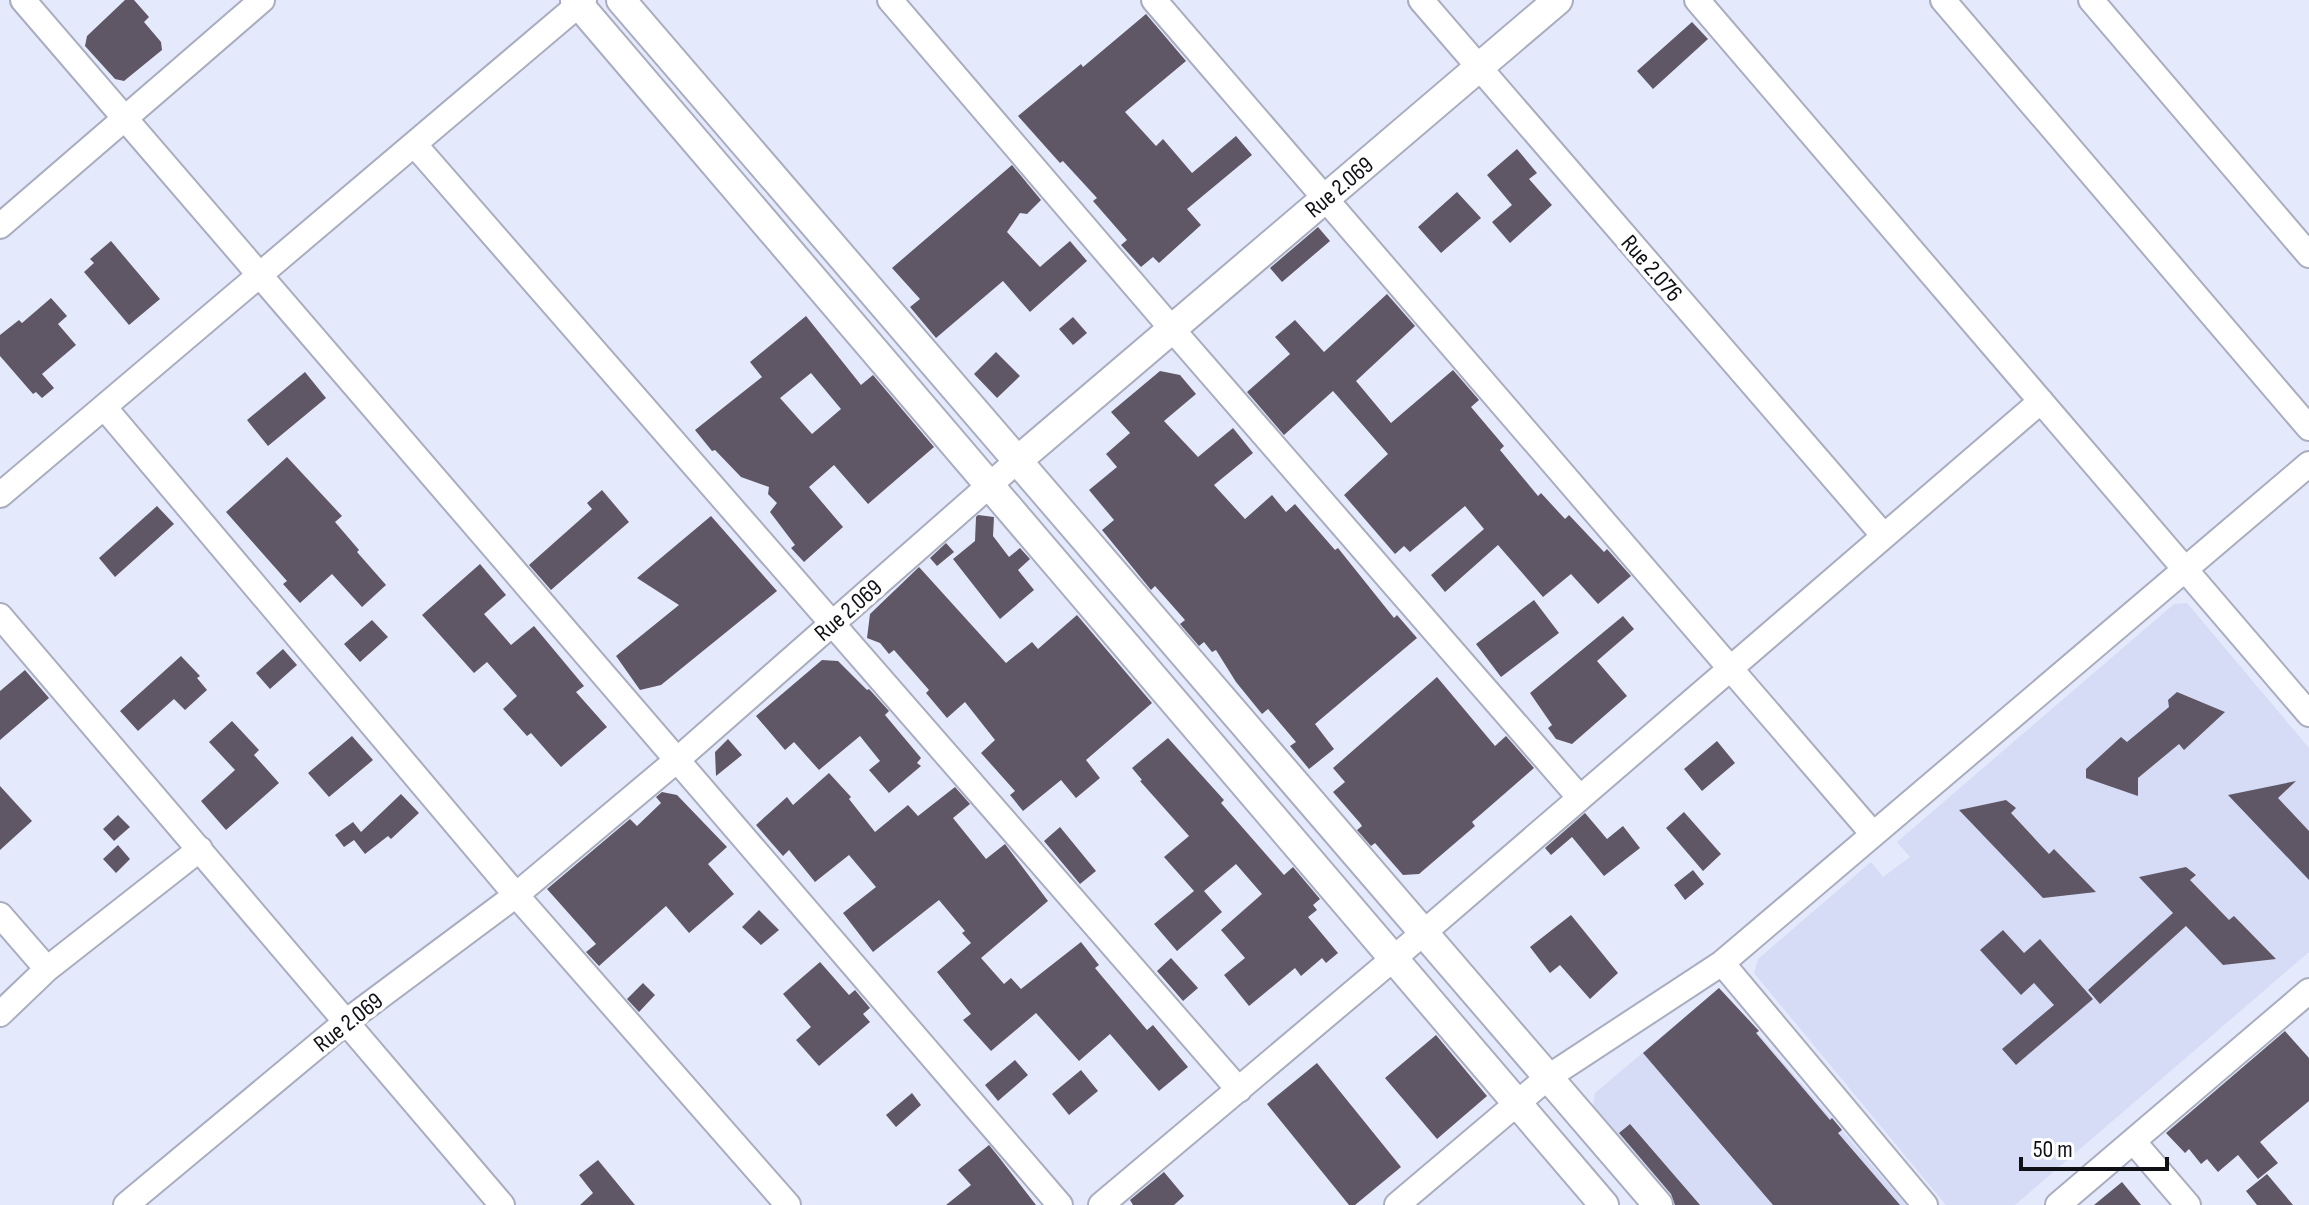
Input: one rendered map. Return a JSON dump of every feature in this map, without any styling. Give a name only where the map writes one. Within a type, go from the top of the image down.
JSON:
[{"type":"street","points":[[23,0],[1060,1205]]},
{"type":"street","points":[[0,226],[262,0]]},
{"type":"street","points":[[621,0],[1658,1205]]},
{"type":"street","points":[[890,0],[1580,798]]},
{"type":"street","points":[[1154,0],[1873,834]]},
{"type":"street","name":"Rue 2.076","points":[[1421,0],[1884,536]]},
{"type":"street","name":"Rue 2.069","points":[[126,1205],[347,1021],[516,895],[677,760],[989,485],[1558,0]]},
{"type":"street","points":[[1697,0],[2309,714]]},
{"type":"street","points":[[1943,0],[2309,428]]},
{"type":"street","points":[[2091,0],[2309,255]]},
{"type":"street","points":[[0,495],[579,1],[1604,1205]]},
{"type":"street","points":[[414,144],[1239,1090]]},
{"type":"street","points":[[1101,1205],[1393,959],[2041,401]]},
{"type":"street","points":[[104,407],[516,895],[788,1205]]},
{"type":"street","points":[[1397,1205],[1547,1078],[1722,963],[2309,464]]},
{"type":"street","points":[[0,616],[347,1021],[495,1202]]},
{"type":"street","points":[[0,1014],[47,969],[200,849]]},
{"type":"street","points":[[0,915],[47,969]]},
{"type":"street","points":[[1722,963],[1925,1205]]},
{"type":"street","points":[[2058,1205],[2309,991]]},
{"type":"street","points":[[2133,1141],[2188,1205]]},
{"type":"shaded area","points":[[2187,603],[2309,748],[2309,952],[2015,1205],[1946,1205],[1754,973],[1758,959],[1871,862],[1883,877],[1910,857],[1897,842],[2174,604]]},
{"type":"shaded area","points":[[1719,988],[1906,1205],[1671,1205],[1592,1113],[1595,1093]]},
{"type":"building","points":[[125,0],[134,0],[149,17],[144,22],[161,42],[162,50],[124,81],[115,79],[85,46],[87,36]]},
{"type":"building","points":[[1146,14],[1186,61],[1125,112],[1156,146],[1163,139],[1192,173],[1236,136],[1252,155],[1187,209],[1201,225],[1159,263],[1153,257],[1141,267],[1121,245],[1127,240],[1093,201],[1097,198],[1018,116]]},
{"type":"building","points":[[1692,22],[1708,39],[1653,89],[1637,71]]},
{"type":"building","points":[[1517,149],[1537,173],[1529,179],[1552,205],[1510,243],[1492,222],[1512,205],[1487,175]]},
{"type":"building","points":[[1012,165],[1041,200],[1027,214],[1020,213],[1007,232],[1040,267],[1070,241],[1087,261],[1030,312],[1003,281],[936,338],[910,307],[920,299],[892,268]]},
{"type":"building","points":[[1457,192],[1481,218],[1441,253],[1418,227]]},
{"type":"building","points":[[1318,227],[1330,241],[1282,282],[1270,268]]},
{"type":"building","points":[[111,241],[160,299],[129,325],[84,272],[94,263],[90,259]]},
{"type":"building","points":[[1387,294],[1415,326],[1356,381],[1391,423],[1453,370],[1479,400],[1471,407],[1504,446],[1500,450],[1538,496],[1541,493],[1565,519],[1569,515],[1604,552],[1607,549],[1631,576],[1598,604],[1571,574],[1543,597],[1498,545],[1445,592],[1431,575],[1484,529],[1465,506],[1410,552],[1404,546],[1395,554],[1344,495],[1388,454],[1333,391],[1284,435],[1247,392],[1290,354],[1275,337],[1295,320],[1324,352]]},
{"type":"building","points":[[51,298],[67,316],[58,324],[76,345],[42,374],[54,388],[42,398],[36,392],[33,394],[0,356],[0,335],[19,320],[22,323]]},
{"type":"building","points":[[806,316],[861,385],[873,375],[934,447],[868,504],[834,465],[809,487],[843,527],[804,562],[791,548],[795,545],[770,512],[777,503],[768,494],[769,487],[741,477],[715,450],[712,451],[695,430],[762,377],[750,362]],"holes":[[[811,373],[841,409],[812,434],[780,398]]]},
{"type":"building","points":[[1073,317],[1087,333],[1073,345],[1059,329]]},
{"type":"building","points":[[996,352],[1020,376],[997,398],[974,374]]},
{"type":"building","points":[[1160,371],[1180,375],[1196,394],[1164,421],[1198,457],[1233,428],[1253,453],[1214,485],[1245,519],[1272,495],[1286,512],[1295,504],[1335,550],[1338,548],[1394,618],[1397,615],[1417,638],[1315,724],[1334,749],[1309,769],[1290,746],[1296,742],[1268,709],[1262,714],[1236,682],[1216,650],[1212,652],[1204,642],[1199,646],[1180,624],[1185,620],[1155,586],[1151,590],[1102,530],[1114,520],[1089,490],[1117,467],[1106,454],[1130,433],[1111,412]]},
{"type":"building","points":[[305,372],[326,398],[268,446],[247,420]]},
{"type":"building","points":[[287,457],[342,516],[335,522],[386,585],[362,607],[332,574],[300,603],[283,584],[287,581],[226,512]]},
{"type":"building","points":[[602,490],[629,522],[551,590],[529,565],[592,509],[587,503]]},
{"type":"building","points":[[157,506],[174,524],[115,577],[99,558]]},
{"type":"building","points":[[978,515],[994,517],[993,536],[1009,557],[1020,548],[1030,559],[1018,570],[1034,590],[1000,619],[953,559],[975,541]]},
{"type":"building","points":[[711,516],[777,591],[661,685],[640,690],[616,656],[679,605],[637,578]]},
{"type":"building","points":[[946,543],[954,552],[937,566],[930,558]]},
{"type":"building","points":[[480,564],[506,595],[484,614],[511,645],[534,626],[584,686],[576,692],[607,727],[561,767],[531,733],[527,736],[503,709],[517,696],[487,662],[474,673],[422,615]]},
{"type":"building","points":[[919,567],[1006,663],[1032,642],[1038,649],[1077,615],[1152,703],[1086,760],[1100,778],[1076,798],[1061,780],[1023,811],[1010,795],[1015,791],[981,753],[995,740],[965,702],[947,718],[926,693],[929,690],[894,650],[889,654],[880,643],[867,638],[870,614]]},
{"type":"building","points":[[1534,600],[1559,633],[1501,677],[1476,644]]},
{"type":"building","points":[[1623,616],[1634,629],[1597,661],[1627,696],[1572,744],[1556,739],[1548,728],[1552,725],[1530,693]]},
{"type":"building","points":[[372,620],[388,637],[360,662],[344,644]]},
{"type":"building","points":[[283,649],[297,665],[270,689],[256,673]]},
{"type":"building","points":[[181,656],[200,676],[197,678],[207,690],[185,710],[174,699],[138,731],[120,711]]},
{"type":"building","points":[[822,660],[838,661],[869,689],[889,711],[885,715],[921,758],[917,763],[921,766],[889,793],[869,770],[880,761],[860,736],[819,770],[794,742],[785,750],[756,716]]},
{"type":"building","points":[[25,670],[49,698],[0,740],[0,691]]},
{"type":"building","points":[[1437,677],[1495,746],[1506,736],[1534,768],[1472,822],[1475,826],[1419,874],[1403,875],[1375,843],[1371,846],[1357,830],[1362,826],[1333,792],[1345,782],[1333,768]]},
{"type":"building","points":[[2177,692],[2225,712],[2184,750],[2179,744],[2138,778],[2138,796],[2086,778],[2086,769],[2121,737],[2127,742],[2169,707],[2168,700]]},
{"type":"building","points":[[232,721],[259,750],[254,755],[279,783],[226,830],[201,801],[235,770],[209,742]]},
{"type":"building","points":[[352,736],[373,760],[329,797],[308,773]]},
{"type":"building","points":[[1168,738],[1224,800],[1221,803],[1284,875],[1293,867],[1320,899],[1313,905],[1317,910],[1308,917],[1338,953],[1326,963],[1322,958],[1301,976],[1295,968],[1249,1006],[1224,975],[1245,958],[1221,930],[1262,894],[1236,864],[1204,891],[1222,912],[1177,951],[1154,924],[1194,891],[1164,857],[1189,836],[1132,768]]},
{"type":"building","points":[[728,739],[742,755],[716,776],[715,752]]},
{"type":"building","points":[[1717,741],[1735,763],[1702,791],[1684,769]]},
{"type":"building","points":[[829,773],[851,797],[849,799],[875,832],[908,805],[918,816],[955,787],[970,804],[953,818],[986,859],[1005,844],[1048,901],[981,958],[1004,984],[1011,978],[1021,989],[1081,942],[1099,965],[1095,968],[1147,1030],[1153,1025],[1188,1067],[1159,1091],[1110,1034],[1079,1061],[1036,1013],[991,1051],[963,1020],[971,1014],[937,972],[971,943],[939,900],[873,952],[843,913],[876,887],[849,855],[815,882],[789,850],[783,856],[756,825],[787,797],[793,805]]},
{"type":"building","points":[[2296,781],[2278,798],[2309,831],[2309,880],[2228,795]]},
{"type":"building","points":[[0,786],[32,821],[0,850]]},
{"type":"building","points":[[662,792],[677,795],[727,847],[708,864],[734,894],[689,933],[666,906],[599,966],[586,952],[596,944],[547,889],[630,819],[637,826],[661,803],[656,797]]},
{"type":"building","points":[[401,794],[419,813],[391,839],[388,836],[365,854],[354,840],[344,847],[335,835],[353,822],[361,832]]},
{"type":"building","points":[[2006,800],[2016,808],[2011,813],[2049,854],[2054,849],[2096,892],[2043,898],[1959,810]]},
{"type":"building","points":[[1684,812],[1721,854],[1703,871],[1666,828]]},
{"type":"building","points":[[1585,813],[1607,839],[1623,826],[1640,848],[1604,876],[1572,837],[1551,855],[1545,848]]},
{"type":"building","points":[[118,815],[130,827],[114,841],[103,829]]},
{"type":"building","points":[[1060,827],[1096,871],[1080,884],[1044,841]]},
{"type":"building","points":[[118,845],[130,859],[116,873],[103,859]]},
{"type":"building","points":[[2186,867],[2196,875],[2190,880],[2229,920],[2234,916],[2276,959],[2223,965],[2186,926],[2100,1004],[2088,990],[2173,913],[2139,877]]},
{"type":"building","points":[[1693,870],[1704,884],[1685,900],[1674,885]]},
{"type":"building","points":[[759,910],[779,930],[761,945],[742,927]]},
{"type":"building","points":[[1571,915],[1618,973],[1590,999],[1560,965],[1550,973],[1530,947]]},
{"type":"building","points":[[2003,930],[2024,953],[2040,939],[2093,999],[2016,1065],[2002,1049],[2054,1005],[2034,983],[2021,995],[1980,950]]},
{"type":"building","points":[[1171,958],[1198,988],[1183,1001],[1157,971]]},
{"type":"building","points":[[820,962],[849,995],[855,990],[870,1008],[863,1014],[870,1022],[819,1066],[796,1040],[811,1027],[783,994]]},
{"type":"building","points":[[643,983],[655,995],[639,1012],[627,999]]},
{"type":"building","points":[[1719,988],[1759,1031],[1756,1033],[1830,1120],[1832,1118],[1842,1130],[1838,1133],[1900,1205],[1773,1205],[1643,1053]]},
{"type":"building","points":[[2285,1031],[2309,1058],[2309,1101],[2260,1142],[2278,1163],[2258,1179],[2238,1155],[2218,1172],[2207,1159],[2201,1164],[2189,1149],[2185,1153],[2166,1133]]},
{"type":"building","points":[[1436,1035],[1487,1096],[1437,1139],[1385,1078]]},
{"type":"building","points":[[1015,1060],[1028,1075],[998,1101],[985,1085]]},
{"type":"building","points":[[1317,1063],[1401,1167],[1355,1205],[1349,1205],[1267,1104]]},
{"type":"building","points":[[1081,1070],[1098,1091],[1069,1115],[1052,1094]]},
{"type":"building","points":[[912,1093],[921,1105],[896,1127],[886,1115]]},
{"type":"building","points":[[1630,1124],[1700,1205],[1675,1205],[1671,1194],[1619,1133]]},
{"type":"building","points":[[989,1145],[1036,1205],[946,1205],[971,1185],[958,1170]]},
{"type":"building","points":[[598,1160],[635,1205],[580,1205],[593,1193],[579,1175]]},
{"type":"building","points":[[1164,1172],[1184,1196],[1174,1205],[1133,1205],[1130,1200]]},
{"type":"building","points":[[2267,1174],[2293,1205],[2257,1205],[2246,1191]]},
{"type":"building","points":[[2122,1182],[2141,1205],[2094,1205]]}]
